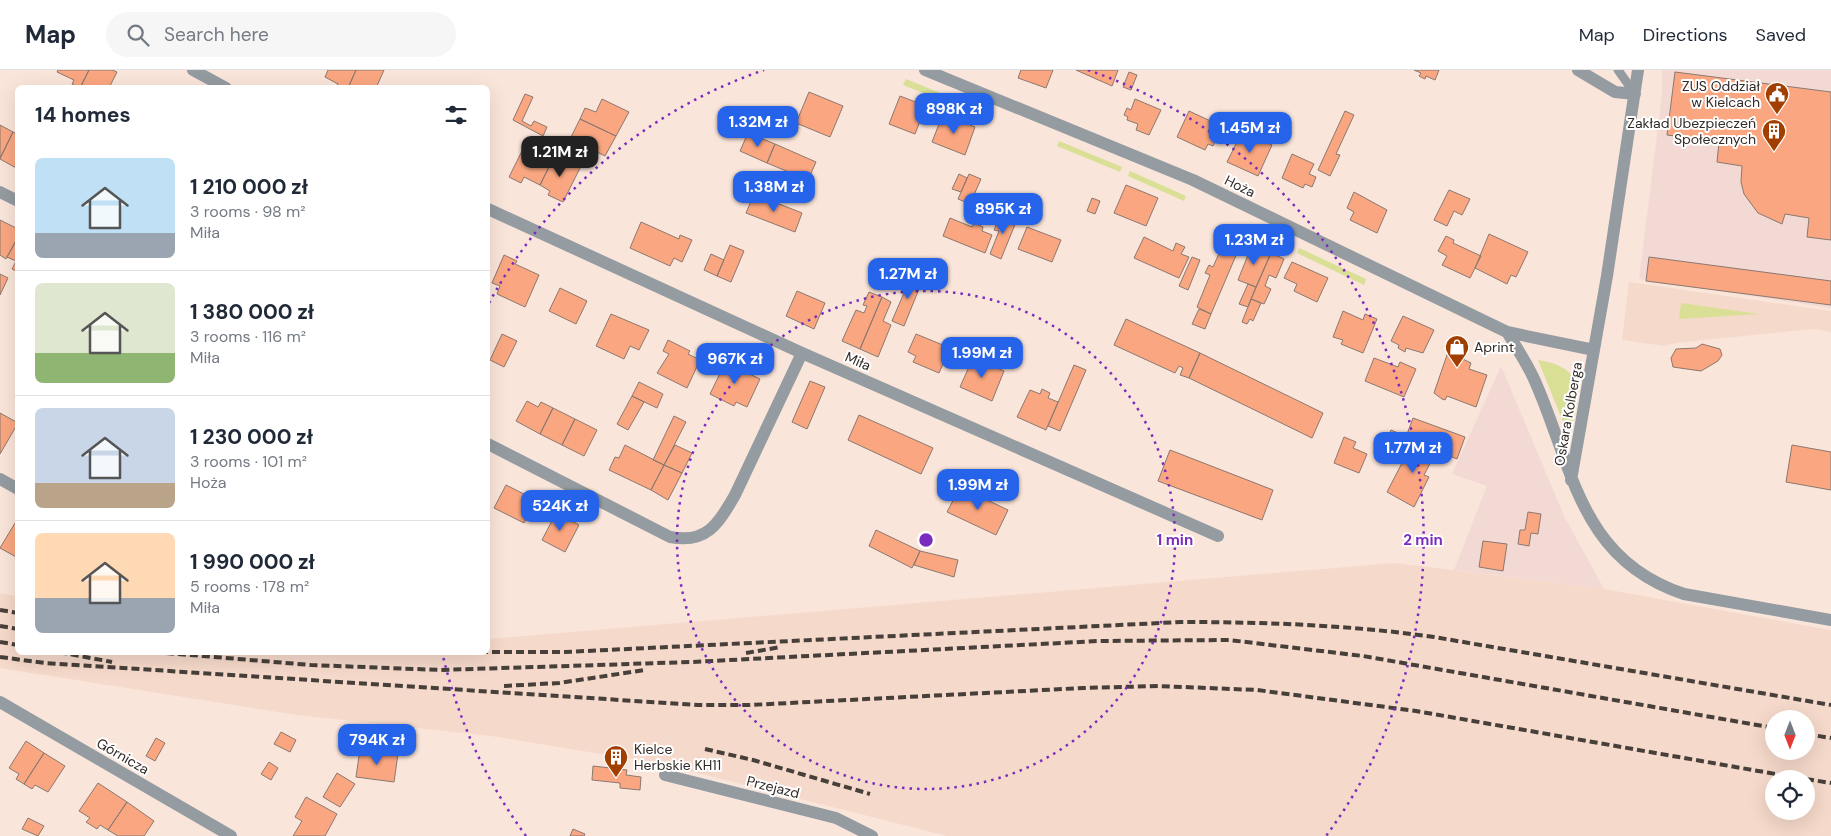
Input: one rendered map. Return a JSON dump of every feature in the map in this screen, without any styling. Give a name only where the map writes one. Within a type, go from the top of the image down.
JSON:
[{"type":"street","points":[[193,70],[220,85]]},
{"type":"street","name":"Hoża","points":[[925,70],[1193,180],[1507,332],[1594,350]]},
{"type":"street","points":[[1578,70],[1615,92],[1635,94]]},
{"type":"street","name":"Oskara Kolberga","points":[[1638,70],[1594,350],[1571,481],[1585,510],[1598,531],[1612,548],[1647,577],[1666,588],[1684,594],[1831,620]]},
{"type":"street","points":[[0,192],[15,200]]},
{"type":"street","name":"Miła","points":[[490,210],[802,353],[1218,536]]},
{"type":"street","points":[[1507,332],[1534,378],[1571,481]]},
{"type":"street","points":[[490,445],[670,537],[681,539],[696,538],[707,532],[718,522],[735,495],[802,353]]},
{"type":"street","points":[[0,479],[15,487]]},
{"type":"street","name":"Górnicza","points":[[0,702],[231,836]]},
{"type":"street","name":"Przejazd","points":[[664,775],[836,818],[872,836]]},
{"type":"lane","points":[[1618,70],[1635,94]]},
{"type":"shaded area","points":[[1662,70],[1831,70],[1831,308],[1639,279],[1662,95]]},
{"type":"shaded area","points":[[1629,282],[1831,311],[1831,332],[1813,329],[1675,343],[1665,346],[1622,340]]},
{"type":"shaded area","points":[[1501,366],[1565,518],[1604,589],[1454,570],[1487,486],[1452,474]]},
{"type":"shaded area","points":[[1395,563],[1604,589],[1831,630],[1831,836],[947,836],[662,764],[491,736],[297,715],[0,668],[0,593],[15,596],[15,655],[490,655],[490,639]]},
{"type":"green space","points":[[906,79],[950,97],[948,103],[903,85]]},
{"type":"green space","points":[[1059,141],[1122,167],[1120,172],[1057,146]]},
{"type":"green space","points":[[1130,171],[1186,196],[1184,201],[1128,176]]},
{"type":"green space","points":[[1299,248],[1366,279],[1364,285],[1297,253]]},
{"type":"green space","points":[[1681,303],[1759,314],[1679,319]]},
{"type":"green space","points":[[1538,360],[1565,369],[1577,385],[1577,407],[1568,434]]},
{"type":"building","points":[[58,70],[89,70],[82,85],[72,84],[74,80],[57,72]]},
{"type":"building","points":[[89,70],[112,70],[117,72],[110,85],[82,85]]},
{"type":"building","points":[[328,70],[356,70],[349,85],[338,85],[325,77]]},
{"type":"building","points":[[356,70],[384,70],[377,85],[349,85]]},
{"type":"building","points":[[1021,70],[1053,70],[1046,88],[1018,78]]},
{"type":"building","points":[[1076,70],[1118,70],[1112,86]]},
{"type":"building","points":[[1414,70],[1439,70],[1435,80],[1426,76],[1425,79],[1419,76],[1421,73]]},
{"type":"building","points":[[1129,72],[1137,75],[1131,90],[1123,87]]},
{"type":"building","name":"Zakład Ubezpieczeń Społecznych","points":[[1675,72],[1831,92],[1831,240],[1807,237],[1809,218],[1785,214],[1782,224],[1758,213],[1744,194],[1741,182],[1742,166],[1717,162],[1719,142],[1667,135]]},
{"type":"building","points":[[809,92],[843,106],[830,137],[796,123]]},
{"type":"building","points":[[525,94],[533,97],[522,121],[531,126],[534,121],[547,127],[543,136],[513,120]]},
{"type":"building","points":[[900,96],[926,106],[915,134],[889,124]]},
{"type":"building","points":[[602,99],[629,112],[616,136],[580,119],[585,108],[596,112]]},
{"type":"building","points":[[1135,99],[1161,110],[1149,135],[1136,130],[1138,124],[1127,120],[1128,117],[1124,115],[1127,108],[1131,110]]},
{"type":"building","points":[[1189,111],[1217,124],[1215,128],[1220,131],[1213,146],[1208,144],[1205,150],[1177,137]]},
{"type":"building","points":[[1345,111],[1354,115],[1336,154],[1340,155],[1330,176],[1318,170]]},
{"type":"building","points":[[943,114],[975,127],[965,155],[932,142]]},
{"type":"building","points":[[580,119],[616,136],[605,156],[570,139]]},
{"type":"building","points":[[0,125],[13,132],[0,158]]},
{"type":"building","points":[[13,132],[15,133],[15,167],[0,159]]},
{"type":"building","points":[[1242,132],[1272,145],[1258,176],[1227,162]]},
{"type":"building","points":[[748,133],[775,144],[767,163],[740,151]]},
{"type":"building","points":[[527,141],[555,155],[540,185],[524,177],[521,183],[509,177]]},
{"type":"building","points":[[775,144],[816,162],[808,180],[767,163]]},
{"type":"building","points":[[1292,154],[1314,164],[1309,174],[1316,177],[1312,187],[1305,184],[1303,188],[1282,178]]},
{"type":"building","points":[[555,155],[580,168],[563,202],[548,195],[550,191],[540,185]]},
{"type":"building","points":[[959,174],[967,178],[961,192],[952,189]]},
{"type":"building","points":[[969,174],[981,179],[970,204],[958,199]]},
{"type":"building","points":[[1126,185],[1158,198],[1146,226],[1114,213]]},
{"type":"building","points":[[1449,190],[1470,199],[1462,215],[1454,211],[1447,226],[1434,220]]},
{"type":"building","points":[[1354,192],[1387,210],[1377,233],[1350,220],[1354,212],[1347,208]]},
{"type":"building","points":[[754,194],[802,213],[795,232],[746,213]]},
{"type":"building","points":[[1092,198],[1100,201],[1095,214],[1087,211]]},
{"type":"building","points":[[1008,212],[1018,217],[1001,259],[990,254],[999,231],[994,230],[999,219],[1004,221]]},
{"type":"building","points":[[950,218],[972,227],[974,223],[983,227],[982,231],[992,235],[985,253],[943,236]]},
{"type":"building","points":[[0,220],[15,228],[15,242],[6,259],[0,255]]},
{"type":"building","points":[[641,222],[679,239],[680,235],[692,240],[682,262],[674,258],[670,266],[630,248]]},
{"type":"building","points":[[1027,227],[1061,240],[1052,262],[1018,249]]},
{"type":"building","points":[[1228,233],[1243,239],[1211,314],[1197,307],[1210,275],[1205,273],[1209,265],[1213,267]]},
{"type":"building","points":[[1489,234],[1528,252],[1516,277],[1511,275],[1507,284],[1475,268]]},
{"type":"building","points":[[1446,236],[1454,240],[1453,243],[1481,256],[1470,278],[1442,265],[1447,256],[1438,251]]},
{"type":"building","points":[[1144,237],[1173,251],[1176,243],[1185,247],[1181,254],[1189,257],[1179,278],[1134,258]]},
{"type":"building","points":[[15,242],[15,261],[7,257]]},
{"type":"building","points":[[730,245],[744,251],[731,282],[717,276]]},
{"type":"building","points":[[1252,245],[1271,253],[1256,287],[1238,280]]},
{"type":"building","points":[[1271,253],[1284,259],[1276,278],[1269,275],[1265,286],[1271,289],[1264,304],[1251,299]]},
{"type":"building","points":[[711,254],[724,260],[717,276],[704,270]]},
{"type":"building","points":[[504,255],[517,261],[515,264],[539,275],[525,307],[497,294],[500,286],[492,283]]},
{"type":"building","points":[[1192,257],[1200,260],[1188,290],[1179,286]]},
{"type":"building","points":[[1649,257],[1831,281],[1831,305],[1646,281]]},
{"type":"building","points":[[1292,262],[1328,278],[1317,302],[1294,291],[1297,284],[1284,278]]},
{"type":"building","points":[[0,274],[8,278],[0,295]]},
{"type":"building","points":[[912,274],[923,279],[904,326],[892,321]]},
{"type":"building","points":[[1248,284],[1256,287],[1248,307],[1239,304]]},
{"type":"building","points":[[560,288],[587,301],[576,324],[549,311]]},
{"type":"building","points":[[797,291],[825,303],[814,329],[786,316]]},
{"type":"building","points":[[869,292],[882,297],[860,349],[842,341],[856,310],[864,313],[867,306],[863,305]]},
{"type":"building","points":[[882,297],[891,302],[883,321],[891,325],[878,357],[860,349]]},
{"type":"building","points":[[1251,299],[1261,303],[1253,321],[1250,319],[1247,324],[1242,322]]},
{"type":"building","points":[[1199,309],[1211,314],[1205,329],[1192,324]]},
{"type":"building","points":[[1343,311],[1363,320],[1365,314],[1377,319],[1363,353],[1341,344],[1343,340],[1333,337]]},
{"type":"building","points":[[611,314],[649,330],[639,350],[630,346],[624,359],[596,346]]},
{"type":"building","points":[[1403,316],[1434,330],[1423,353],[1406,348],[1405,352],[1398,348],[1399,345],[1391,341]]},
{"type":"building","points":[[1126,319],[1200,353],[1189,378],[1180,375],[1183,368],[1179,366],[1175,373],[1114,345]]},
{"type":"building","points":[[502,334],[517,341],[504,367],[490,360]]},
{"type":"building","points":[[916,334],[950,348],[939,373],[913,362],[916,356],[908,352]]},
{"type":"building","points":[[668,340],[690,351],[688,354],[700,360],[687,388],[657,373],[669,354],[663,351]]},
{"type":"building","points":[[1702,344],[1720,349],[1722,355],[1718,361],[1701,371],[1673,367],[1671,358],[1676,349],[1696,348]]},
{"type":"building","points":[[1448,352],[1471,363],[1469,369],[1487,375],[1476,407],[1447,396],[1445,400],[1442,399],[1434,393]]},
{"type":"building","points":[[1200,353],[1323,413],[1312,438],[1189,378]]},
{"type":"building","points":[[973,358],[1004,371],[992,401],[960,387]]},
{"type":"building","points":[[1374,358],[1398,367],[1400,362],[1416,369],[1404,397],[1365,381]]},
{"type":"building","points":[[727,359],[738,365],[737,368],[760,379],[747,407],[736,402],[734,406],[710,394]]},
{"type":"building","points":[[1074,365],[1086,370],[1060,431],[1048,426]]},
{"type":"building","points":[[810,381],[825,387],[807,429],[792,422]]},
{"type":"building","points":[[639,382],[663,394],[657,408],[632,396]]},
{"type":"building","points":[[1042,389],[1050,393],[1048,398],[1058,402],[1046,430],[1017,417],[1030,390],[1040,394]]},
{"type":"building","points":[[632,396],[644,402],[628,430],[617,424]]},
{"type":"building","points":[[527,401],[538,407],[541,402],[553,408],[540,434],[516,421]]},
{"type":"building","points":[[553,408],[575,419],[562,445],[540,434]]},
{"type":"building","points":[[0,413],[15,421],[15,428],[0,454]]},
{"type":"building","points":[[859,415],[933,448],[921,474],[848,440]]},
{"type":"building","points":[[674,416],[686,422],[664,465],[653,460]]},
{"type":"building","points":[[1413,418],[1465,437],[1457,459],[1406,437]]},
{"type":"building","points":[[575,419],[597,430],[584,456],[562,445]]},
{"type":"building","points":[[1391,430],[1414,440],[1410,448],[1403,445],[1398,459],[1382,451]]},
{"type":"building","points":[[1344,437],[1356,442],[1353,448],[1367,454],[1359,473],[1334,463]]},
{"type":"building","points":[[1414,440],[1437,450],[1424,475],[1429,477],[1414,507],[1387,492]]},
{"type":"building","points":[[625,445],[664,465],[651,490],[609,470],[615,457],[619,458]]},
{"type":"building","points":[[675,445],[692,453],[682,473],[664,465]]},
{"type":"building","points":[[1792,445],[1831,452],[1831,490],[1786,482]]},
{"type":"building","points":[[1170,450],[1273,490],[1262,520],[1158,481]]},
{"type":"building","points":[[664,465],[682,473],[668,500],[651,490]]},
{"type":"building","points":[[506,485],[536,500],[524,523],[494,508]]},
{"type":"building","points":[[960,487],[1008,510],[996,535],[947,512]]},
{"type":"building","points":[[1528,512],[1541,514],[1538,534],[1531,533],[1529,546],[1518,544],[1520,530],[1525,530]]},
{"type":"building","points":[[556,513],[579,525],[565,552],[542,540]]},
{"type":"building","points":[[15,523],[15,556],[0,548]]},
{"type":"building","points":[[876,530],[920,551],[912,568],[869,546]]},
{"type":"building","points":[[1483,541],[1507,544],[1503,571],[1479,567]]},
{"type":"building","points":[[920,551],[958,560],[954,577],[914,565]]},
{"type":"building","points":[[281,732],[296,740],[290,752],[274,744]]},
{"type":"building","points":[[156,738],[165,743],[155,761],[146,756]]},
{"type":"building","points":[[26,741],[44,753],[24,784],[16,779],[19,774],[9,768]]},
{"type":"building","points":[[360,749],[398,754],[394,782],[356,777]]},
{"type":"building","points":[[44,753],[65,766],[48,792],[35,785],[32,789],[24,784]]},
{"type":"building","points":[[269,762],[278,768],[271,780],[261,774]]},
{"type":"building","name":"Kielce Herbskie KH11","points":[[593,766],[627,770],[626,775],[641,777],[640,790],[620,788],[620,783],[592,780]]},
{"type":"building","points":[[337,773],[355,784],[340,807],[323,797]]},
{"type":"building","points":[[98,783],[127,802],[108,830],[100,825],[97,829],[86,822],[90,818],[79,811]]},
{"type":"building","points":[[306,797],[337,814],[325,836],[293,836],[302,821],[295,817]]},
{"type":"building","points":[[127,802],[154,821],[144,836],[118,836],[108,830]]},
{"type":"building","points":[[28,818],[44,826],[38,836],[22,829]]},
{"type":"building","points":[[573,829],[585,834],[584,836],[570,836]]},
{"type":"railway","points":[[0,610],[15,612]]},
{"type":"railway","points":[[490,652],[565,652],[1181,622],[1276,624],[1339,627],[1434,637],[1831,705]]},
{"type":"railway","points":[[0,626],[15,628]]},
{"type":"railway","points":[[190,655],[311,665],[441,670],[692,662],[1099,641],[1229,640],[1363,656],[1765,726]]},
{"type":"railway","points":[[0,642],[15,644]]},
{"type":"railway","points":[[746,653],[781,647]]},
{"type":"railway","points":[[75,655],[112,662]]},
{"type":"railway","points":[[0,657],[45,663],[698,705],[750,705],[1083,688],[1158,686],[1257,690],[1416,711],[1765,772]]},
{"type":"railway","points":[[504,686],[559,683],[645,670]]},
{"type":"railway","points":[[1815,735],[1831,738]]},
{"type":"railway","points":[[705,749],[753,760],[870,794]]},
{"type":"railway","points":[[1815,780],[1831,783]]},
{"type":"place","name":"ZUS Oddział w Kielcach","points":[[1777,115]]},
{"type":"place","name":"Zakład Ubezpieczeń Społecznych","points":[[1774,152]]},
{"type":"place","name":"Aprint","points":[[1457,368]]},
{"type":"place","name":"Kielce Herbskie KH11","points":[[616,778]]}]
